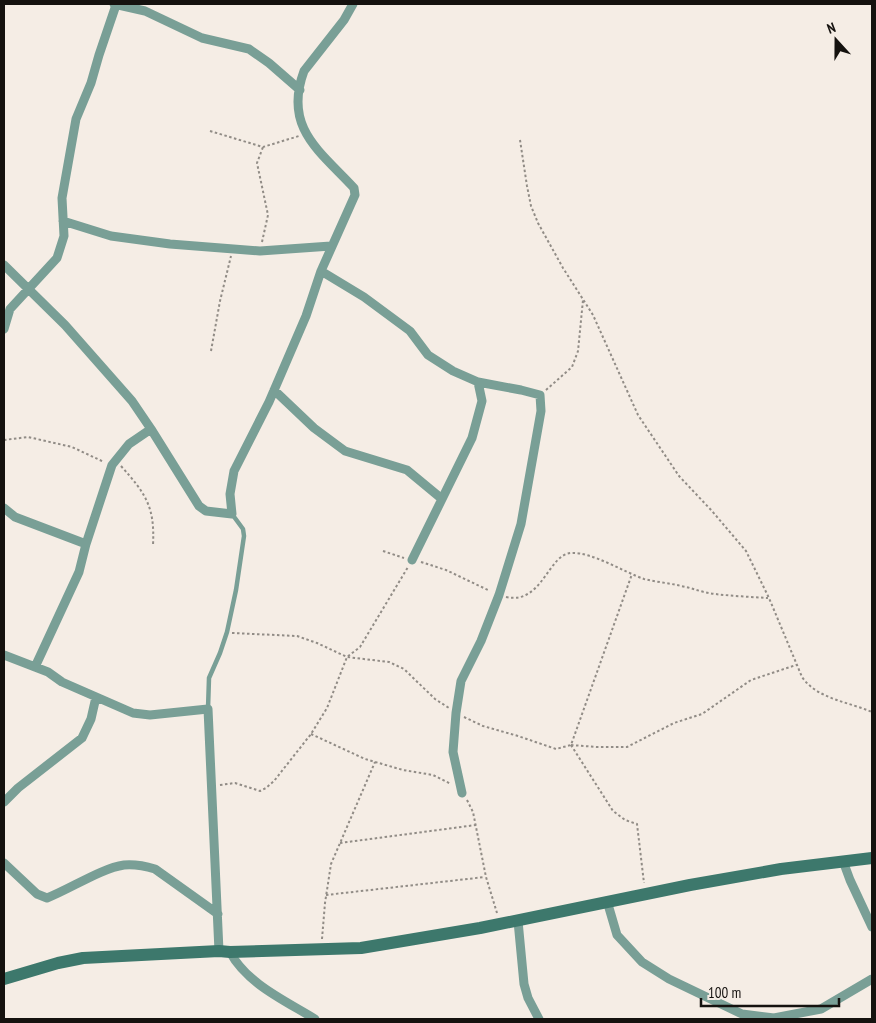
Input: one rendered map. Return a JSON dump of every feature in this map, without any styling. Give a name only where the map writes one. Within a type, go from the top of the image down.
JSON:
[{"type":"main road","points":[[4,979],[58,963],[83,958],[361,948],[518,921],[645,894],[781,869],[872,858]]},
{"type":"street","points":[[4,329],[10,309],[57,258],[64,236],[62,198],[76,119],[91,83],[115,4],[145,11],[202,38],[249,50],[269,63],[300,90]]},
{"type":"street","points":[[4,265],[100,362],[151,429],[198,506],[206,511],[232,514],[230,494],[234,471],[274,390],[306,316],[321,270],[355,192],[306,134],[299,115],[300,90],[304,71],[344,20],[353,4]]},
{"type":"street","points":[[63,221],[111,236],[170,244],[260,251],[331,246]]},
{"type":"street","points":[[321,270],[364,297],[410,330],[428,355],[453,371],[478,382],[540,395],[541,410],[521,524],[500,595],[481,642],[461,680],[453,752],[462,793]]},
{"type":"street","points":[[412,560],[472,438],[482,401],[478,382]]},
{"type":"street","points":[[274,390],[314,428],[346,451],[407,470],[442,499]]},
{"type":"street","points":[[35,666],[79,572],[86,544],[114,463],[129,444],[151,429]]},
{"type":"street","points":[[4,508],[15,517],[86,544]]},
{"type":"street","points":[[4,655],[35,666],[62,682],[133,713],[150,715],[208,709],[218,914],[225,952],[259,984],[315,1019]]},
{"type":"street","points":[[4,802],[18,788],[82,738],[91,719],[96,698]]},
{"type":"street","points":[[843,861],[872,927]]},
{"type":"street","points":[[4,863],[37,894],[47,898],[118,867],[146,866],[155,869],[218,914]]},
{"type":"street","points":[[607,902],[616,935],[642,962],[669,979],[742,1014],[774,1018],[821,1009],[872,979]]},
{"type":"street","points":[[518,921],[526,991],[539,1019]]},
{"type":"lane","points":[[208,709],[209,678],[227,632],[236,590],[244,536],[243,529],[232,514]]},
{"type":"path","points":[[210,132],[263,147],[306,134]]},
{"type":"path","points":[[520,140],[531,206],[547,240],[597,324],[638,415],[679,476],[746,551],[769,598],[802,677],[807,684],[824,695],[872,712]]},
{"type":"path","points":[[260,251],[268,215],[257,163],[263,147]]},
{"type":"path","points":[[211,351],[232,249]]},
{"type":"path","points":[[540,395],[572,367],[578,352],[583,299]]},
{"type":"path","points":[[4,440],[28,437],[72,448],[114,463],[136,483],[149,505],[154,524],[153,545]]},
{"type":"path","points":[[383,551],[446,570],[500,595],[514,599],[530,592],[545,578],[558,559],[570,553],[597,559],[646,579],[713,594],[769,598]]},
{"type":"path","points":[[211,785],[234,783],[260,791],[274,781],[311,734],[328,708],[347,657],[360,647],[412,560]]},
{"type":"path","points":[[571,745],[632,574]]},
{"type":"path","points":[[227,632],[297,636],[347,657],[389,662],[404,669],[435,699],[456,713],[483,726],[556,749],[571,745],[597,748],[627,748],[674,723],[702,714],[751,680],[797,665]]},
{"type":"path","points":[[311,734],[375,762],[433,776],[449,782],[462,793],[470,804],[486,877],[501,924]]},
{"type":"path","points":[[571,745],[613,811],[624,820],[637,824],[645,894]]},
{"type":"path","points":[[322,949],[326,895],[331,864],[375,762]]},
{"type":"path","points":[[340,843],[476,825]]},
{"type":"path","points":[[326,895],[486,877]]}]
